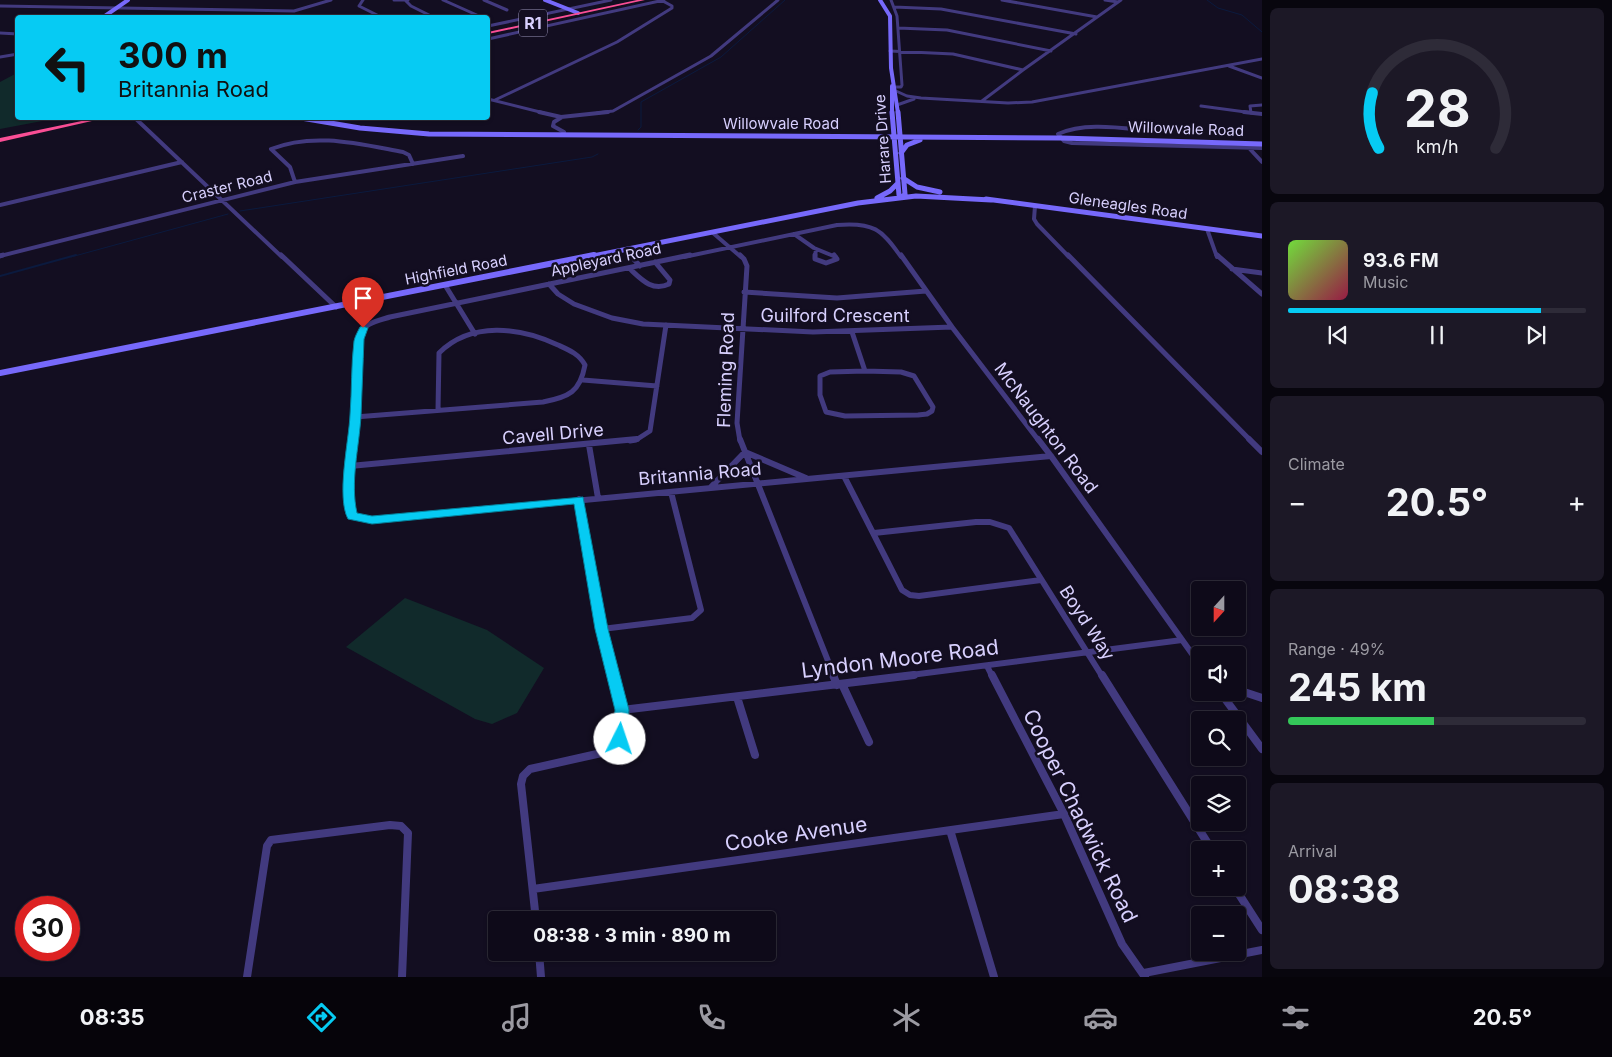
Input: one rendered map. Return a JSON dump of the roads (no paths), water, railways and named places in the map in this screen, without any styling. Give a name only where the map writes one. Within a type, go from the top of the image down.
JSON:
[{"type":"highway","name":"R1","points":[[490,32],[596,5],[625,0]]},
{"type":"highway","name":"R1","points":[[573,11],[643,0]]},
{"type":"highway","points":[[0,136],[76,120]]},
{"type":"highway","points":[[0,140],[93,120]]},
{"type":"main road","points":[[106,15],[128,0]]},
{"type":"main road","points":[[546,0],[573,11]]},
{"type":"main road","name":"Harare Drive","points":[[880,0],[890,16],[890,51],[893,82],[890,111],[892,126],[897,135],[902,153],[902,195]]},
{"type":"main road","name":"Harare Drive","points":[[893,82],[896,89],[899,127],[895,145],[898,183],[902,195]]},
{"type":"main road","name":"Willowvale Road","points":[[314,120],[360,128],[429,134],[1059,136],[1262,144]]},
{"type":"main road","name":"Willowvale Road","points":[[329,120],[402,129],[873,135]]},
{"type":"main road","points":[[873,135],[892,126]]},
{"type":"main road","points":[[899,127],[916,133]]},
{"type":"main road","name":"Willowvale Road","points":[[897,135],[916,133],[1262,140]]},
{"type":"main road","points":[[873,135],[889,140],[895,145]]},
{"type":"main road","points":[[902,153],[907,145],[912,142],[937,137]]},
{"type":"main road","points":[[903,178],[917,187],[962,196]]},
{"type":"main road","points":[[877,198],[890,191],[898,183]]},
{"type":"main road","name":"Gleneagles Road","points":[[902,195],[935,194],[962,196],[1262,236]]},
{"type":"main road","name":"Gleneagles Road","points":[[902,195],[991,200]]},
{"type":"main road","name":"Highfield Road","points":[[858,203],[877,198],[902,195]]},
{"type":"main road","name":"Highfield Road","points":[[0,373],[902,195]]},
{"type":"street","points":[[0,6],[297,11],[317,2],[331,0]]},
{"type":"street","points":[[363,0],[359,6],[377,15]]},
{"type":"street","points":[[394,0],[406,0],[411,6],[429,15]]},
{"type":"street","points":[[444,0],[477,15]]},
{"type":"street","points":[[484,0],[507,10]]},
{"type":"street","points":[[596,5],[611,0]]},
{"type":"street","points":[[490,39],[662,0],[672,6],[672,8],[617,42],[495,100]]},
{"type":"street","points":[[490,99],[562,117],[602,113],[616,109],[712,56],[778,0]]},
{"type":"street","points":[[891,0],[898,28],[902,85],[896,89]]},
{"type":"street","points":[[1002,0],[1097,17]]},
{"type":"street","points":[[1105,0],[1120,1]]},
{"type":"street","points":[[982,101],[1120,1]]},
{"type":"street","points":[[894,7],[941,9],[1076,34]]},
{"type":"street","points":[[490,26],[573,11],[586,16]]},
{"type":"street","points":[[898,28],[947,30],[1051,51]]},
{"type":"street","points":[[0,33],[15,34]]},
{"type":"street","points":[[890,51],[952,54],[1023,70]]},
{"type":"street","points":[[0,57],[15,54]]},
{"type":"street","points":[[896,89],[907,96],[921,98],[1008,103],[1032,102],[1262,59]]},
{"type":"street","points":[[1233,67],[1262,59]]},
{"type":"street","points":[[1227,65],[1262,78]]},
{"type":"street","points":[[897,105],[908,100],[921,98]]},
{"type":"street","points":[[1251,113],[1250,106],[1262,105]]},
{"type":"street","points":[[1201,106],[1262,114]]},
{"type":"street","points":[[547,132],[554,122],[562,117]]},
{"type":"street","points":[[137,120],[336,307]]},
{"type":"street","points":[[553,126],[564,132]]},
{"type":"street","points":[[1157,131],[1088,128],[1063,130],[1059,136],[1065,142],[1072,143],[1262,148]]},
{"type":"street","points":[[295,182],[290,168],[271,149],[301,140],[317,139],[402,152],[409,155],[413,164]]},
{"type":"street","points":[[1248,148],[1262,162]]},
{"type":"street","name":"Craster Road","points":[[0,256],[295,182],[463,156]]},
{"type":"street","points":[[0,205],[182,162]]},
{"type":"street","points":[[1035,206],[1034,219],[1036,224],[1262,452]]},
{"type":"street","name":"Appleyard Road","points":[[355,417],[359,339],[363,328],[368,324],[390,317],[456,303],[837,225],[857,225]]},
{"type":"street","name":"McNaughton Road","points":[[857,225],[878,230],[886,235],[952,327],[1051,456],[1191,652]]},
{"type":"street","points":[[1207,229],[1216,254],[1262,294]]},
{"type":"street","name":"Fleming Road","points":[[713,233],[746,262],[737,423],[738,435],[840,684],[869,742]]},
{"type":"street","points":[[794,234],[816,249],[836,256],[837,260],[826,263],[818,261],[815,259],[816,249]]},
{"type":"street","points":[[626,250],[640,266]]},
{"type":"street","points":[[629,268],[647,285],[661,288],[669,284],[670,280],[655,262]]},
{"type":"street","points":[[1232,269],[1262,273]]},
{"type":"street","name":"Guilford Crescent","points":[[549,284],[558,294],[574,304],[612,318],[643,324],[852,332],[952,327]]},
{"type":"street","points":[[445,285],[475,334]]},
{"type":"street","points":[[744,292],[837,298],[926,292]]},
{"type":"street","name":"Cavell Drive","points":[[350,466],[636,440],[650,431],[666,325]]},
{"type":"street","points":[[350,466],[355,417],[438,410],[558,399],[568,396],[583,380],[584,361],[573,352],[556,344],[514,331],[475,334],[449,343],[439,353],[438,410]]},
{"type":"street","points":[[852,332],[865,371]]},
{"type":"street","points":[[865,371],[901,372],[914,376],[933,407],[932,411],[927,414],[845,416],[826,412],[822,407],[820,376],[830,372],[865,371]]},
{"type":"street","points":[[583,380],[657,386]]},
{"type":"street","points":[[589,445],[598,498]]},
{"type":"street","points":[[711,487],[745,452],[809,479]]},
{"type":"street","name":"Britannia Road","points":[[350,466],[349,504],[352,516],[372,520],[1051,456]]},
{"type":"street","points":[[844,476],[902,590],[919,596],[1041,580]]},
{"type":"street","points":[[602,629],[692,618],[701,610],[671,492]]},
{"type":"street","points":[[535,911],[521,784],[523,776],[530,769],[606,752],[615,747],[620,739],[622,710],[602,629],[579,499]]},
{"type":"street","name":"Boyd Way","points":[[874,533],[976,522],[1000,524],[1009,528],[1206,841]]},
{"type":"street","name":"Lyndon Moore Road","points":[[622,710],[987,666],[1182,640]]},
{"type":"street","name":"Cooper Chadwick Road","points":[[987,666],[1064,814],[1122,944],[1132,961],[1144,975]]},
{"type":"street","points":[[1246,693],[1262,698]]},
{"type":"street","points":[[737,696],[755,755]]},
{"type":"street","points":[[1227,701],[1262,750]]},
{"type":"street","name":"Cooke Avenue","points":[[533,889],[1064,814]]},
{"type":"street","points":[[247,977],[267,846],[271,840],[390,825],[401,826],[408,833],[402,977]]},
{"type":"street","points":[[950,830],[992,977]]},
{"type":"street","points":[[1240,896],[1262,930]]},
{"type":"street","points":[[1144,975],[1262,950]]},
{"type":"street","points":[[539,961],[541,977]]},
{"type":"waterway","points":[[638,130],[641,127],[641,102],[721,57],[785,0]]},
{"type":"waterway","points":[[1207,0],[1218,8],[1242,15],[1262,32]]},
{"type":"waterway","points":[[240,211],[592,157],[598,154]]},
{"type":"waterway","points":[[71,257],[228,214]]},
{"type":"waterway","points":[[0,276],[76,255]]}]
